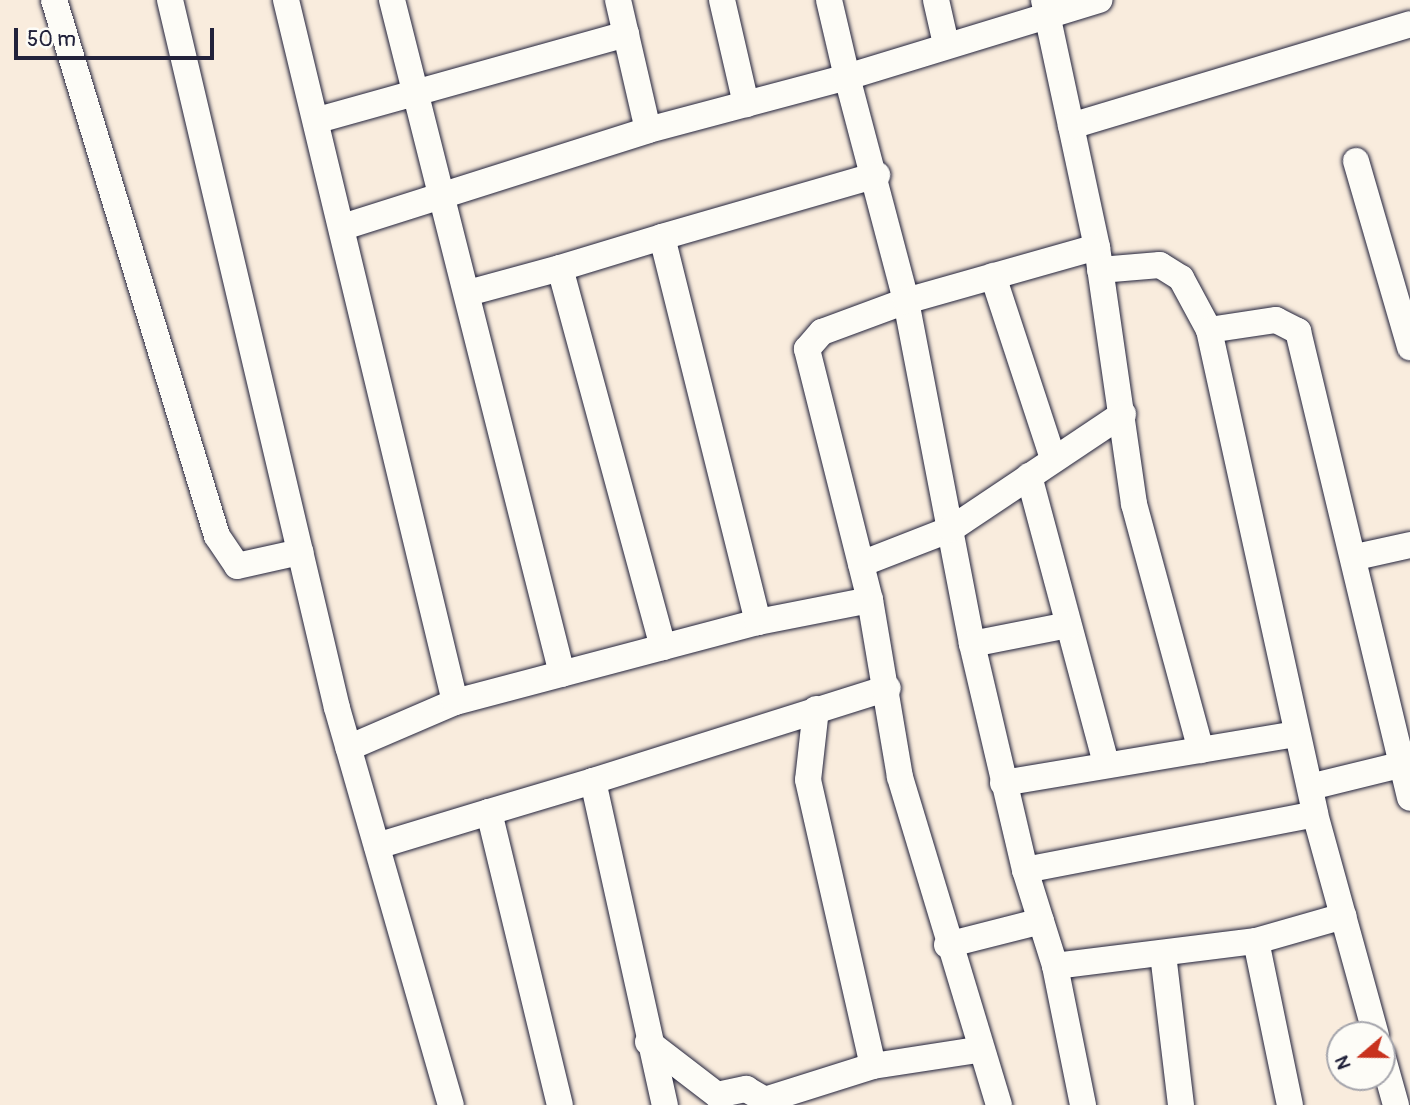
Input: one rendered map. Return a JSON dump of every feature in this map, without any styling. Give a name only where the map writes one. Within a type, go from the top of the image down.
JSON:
[{"type":"street","points":[[54,0],[217,536],[237,566],[300,552]]},
{"type":"street","points":[[170,0],[348,748],[452,1105]]},
{"type":"street","points":[[286,0],[318,120],[455,702]]},
{"type":"street","points":[[392,0],[413,94],[468,293],[562,674]]},
{"type":"street","points":[[618,0],[648,130]]},
{"type":"street","points":[[722,0],[746,104]]},
{"type":"street","points":[[829,0],[847,76],[877,175],[906,302],[972,643],[1003,783],[1025,870],[1055,966],[1083,1105]]},
{"type":"street","points":[[936,0],[946,44]]},
{"type":"street","points":[[343,227],[648,130],[847,76],[1045,8],[1099,0]]},
{"type":"street","points":[[1045,8],[1099,258],[1134,504],[1201,750]]},
{"type":"street","points":[[1071,126],[1410,24]]},
{"type":"street","points":[[318,120],[626,34]]},
{"type":"street","points":[[1356,161],[1410,348]]},
{"type":"street","points":[[468,293],[877,175]]},
{"type":"street","points":[[662,237],[758,622]]},
{"type":"street","points":[[999,1105],[978,1050],[900,777],[888,688],[870,600],[807,349],[822,332],[906,302],[993,276],[1099,258],[1160,265],[1181,278],[1209,330],[1296,734],[1315,814],[1372,1021]]},
{"type":"street","points":[[560,268],[663,647]]},
{"type":"street","points":[[993,276],[1053,458]]},
{"type":"street","points":[[1209,330],[1276,320],[1298,331],[1356,557],[1400,765],[1410,798]]},
{"type":"street","points":[[861,564],[951,529],[1053,458],[1123,414]]},
{"type":"street","points":[[1029,476],[1106,764]]},
{"type":"street","points":[[1356,557],[1410,545]]},
{"type":"street","points":[[348,748],[455,702],[758,622],[870,600]]},
{"type":"street","points":[[972,643],[1068,625]]},
{"type":"street","points":[[377,846],[888,688]]},
{"type":"street","points":[[816,709],[808,780],[873,1066]]},
{"type":"street","points":[[1003,783],[1296,734]]},
{"type":"street","points":[[1310,787],[1400,765]]},
{"type":"street","points":[[593,781],[648,1042],[665,1105]]},
{"type":"street","points":[[489,812],[560,1105]]},
{"type":"street","points":[[1025,870],[1315,814]]},
{"type":"street","points":[[1055,966],[1256,941],[1343,916]]},
{"type":"street","points":[[947,945],[1041,921]]},
{"type":"street","points":[[1256,941],[1290,1105]]},
{"type":"street","points":[[1163,954],[1181,1105]]},
{"type":"street","points":[[648,1042],[710,1100],[746,1089],[766,1102],[873,1066],[978,1050]]}]
